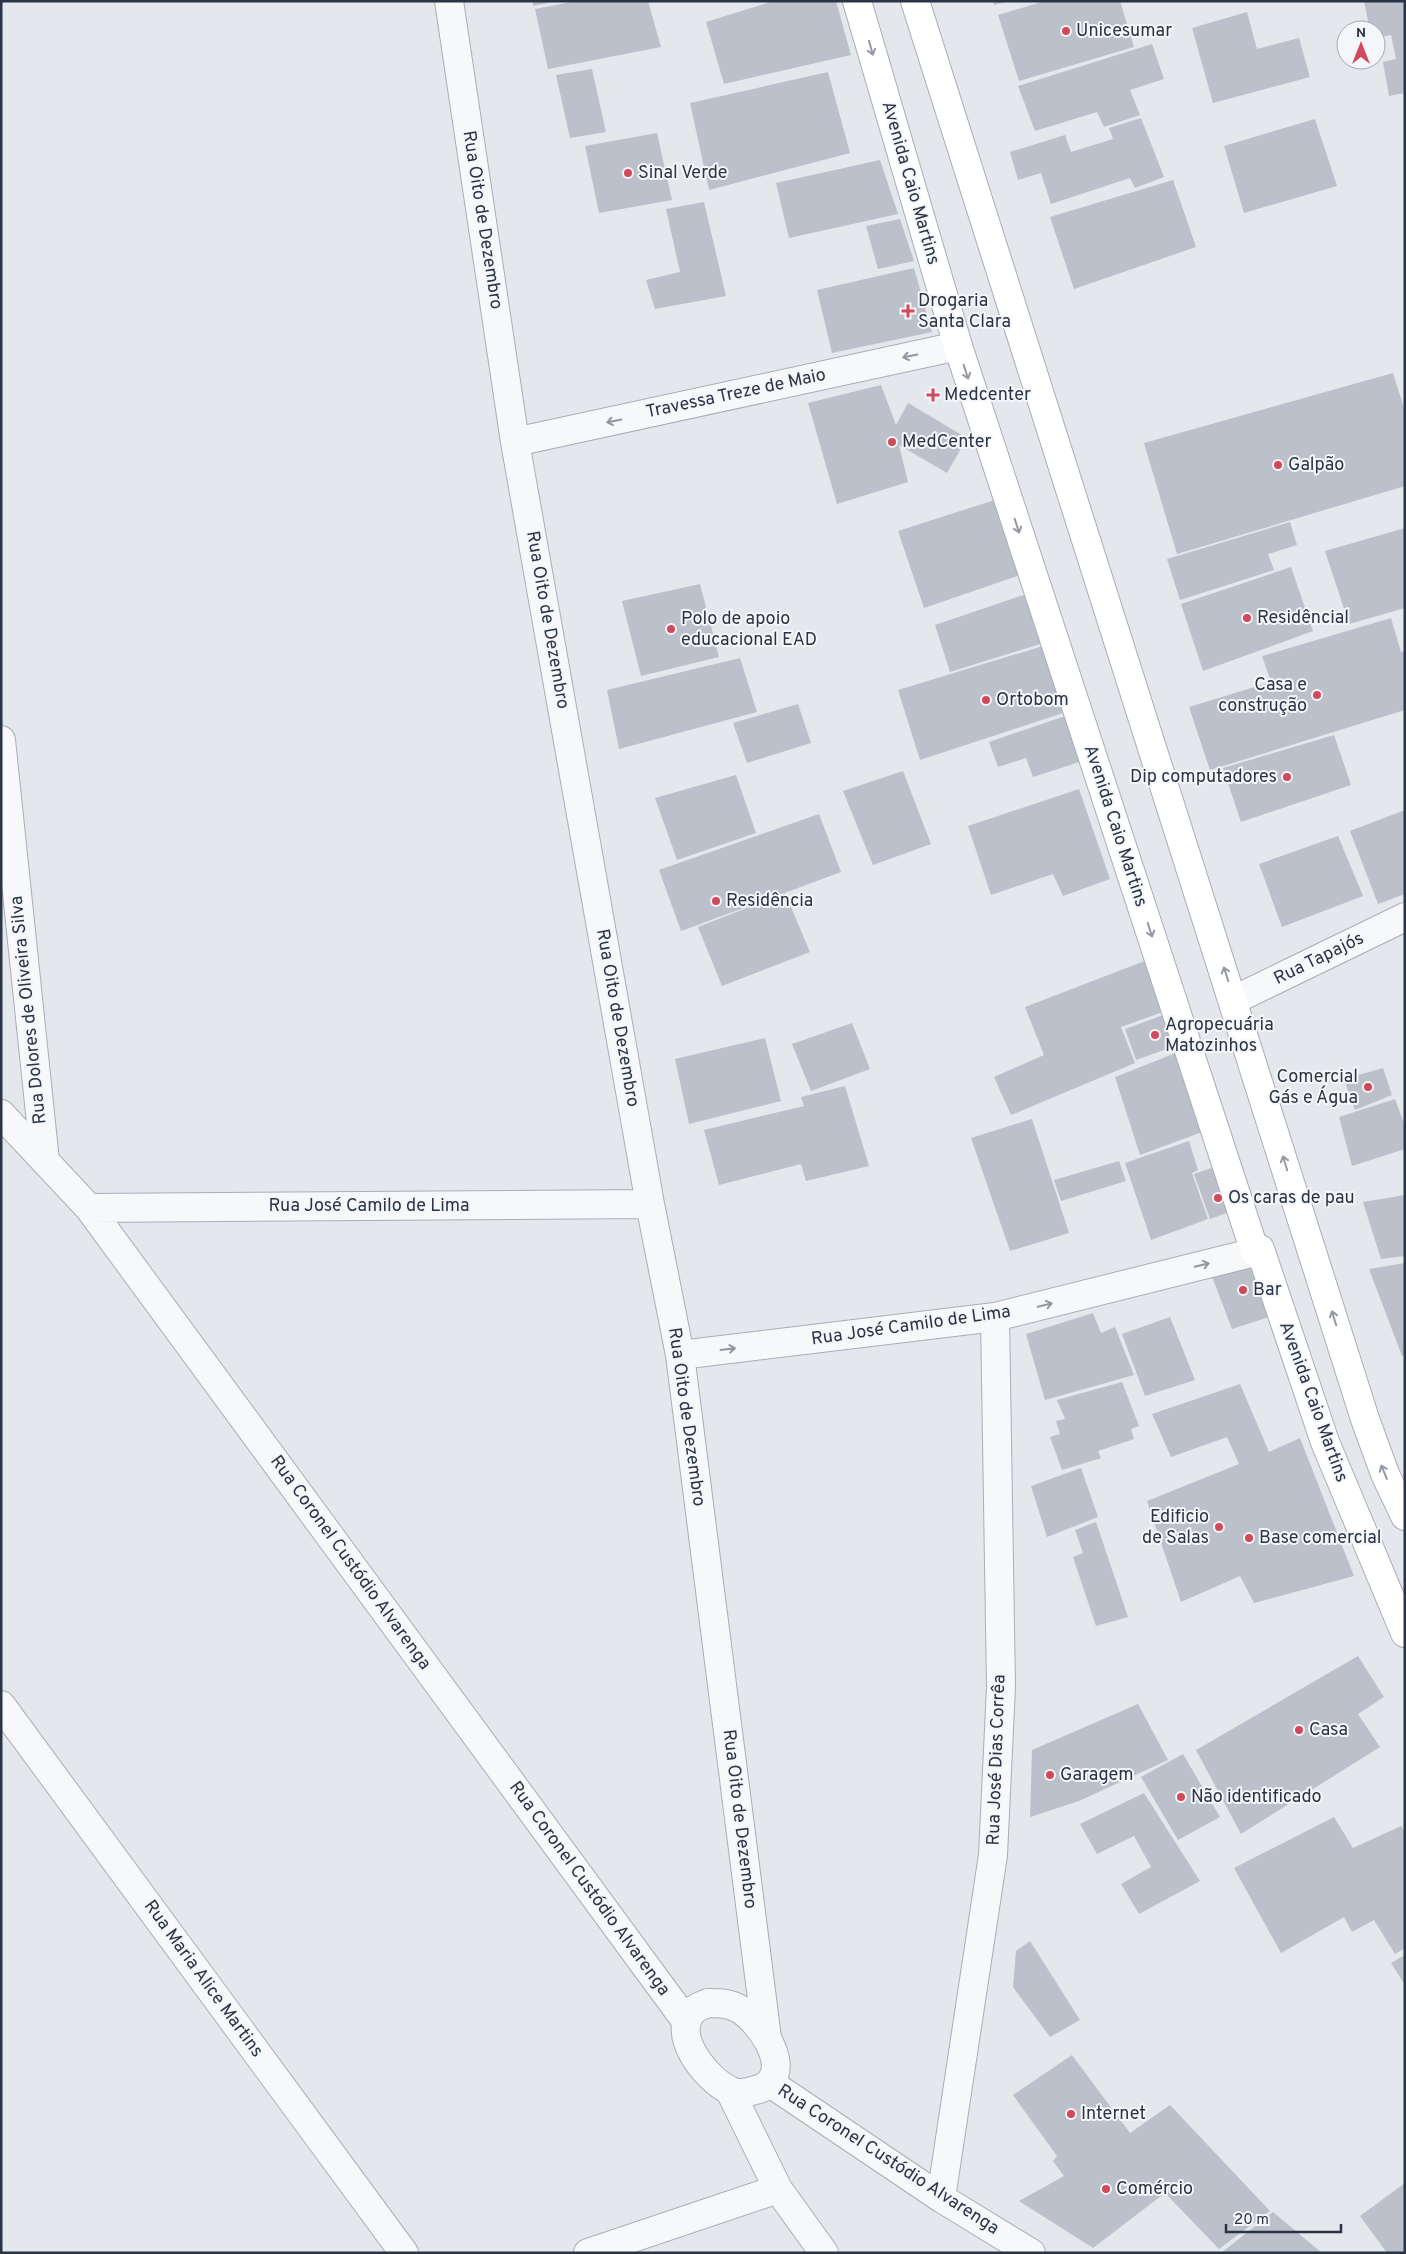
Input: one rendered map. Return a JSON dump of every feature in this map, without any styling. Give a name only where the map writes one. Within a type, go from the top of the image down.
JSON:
[{"type":"main road","name":"Avenida Caio Martins","points":[[857,1],[958,346],[1255,1252],[1260,1249],[1325,1442],[1405,1633]]},
{"type":"main road","points":[[916,1],[1234,1000],[1365,1419],[1385,1474],[1405,1516]]},
{"type":"street","name":"Rua Oito de Dezembro","points":[[449,1],[515,442],[650,1204],[680,1355],[767,2038]]},
{"type":"street","name":"Travessa Treze de Maio","points":[[515,442],[958,346]]},
{"type":"street","name":"Rua Dolores de Oliveira Silva","points":[[1,740],[45,1160]]},
{"type":"street","name":"Rua Tapajós","points":[[1234,1000],[1405,917]]},
{"type":"street","name":"Rua Coronel Custódio Alvarenga","points":[[1,1114],[89,1208],[686,2021]]},
{"type":"street","name":"Rua José Camilo de Lima","points":[[89,1208],[650,1204]]},
{"type":"street","name":"Rua José Camilo de Lima","points":[[680,1355],[995,1317],[1255,1252]]},
{"type":"street","name":"Rua José Dias Corrêa","points":[[941,2198],[993,1855],[1001,1687],[995,1317]]},
{"type":"street","name":"Rua Maria Alice Martins","points":[[1,1705],[404,2253]]},
{"type":"street","points":[[730,2092],[744,2093],[760,2089],[770,2083],[775,2074],[776,2065],[767,2038],[742,2010],[725,2003],[708,2003],[695,2009],[686,2021],[686,2038],[690,2048],[710,2076],[730,2092],[778,2189],[824,2253]]},
{"type":"street","name":"Rua Coronel Custódio Alvarenga","points":[[770,2083],[941,2198],[1031,2253]]},
{"type":"street","points":[[588,2253],[778,2189]]},
{"type":"building","points":[[533,1],[552,1],[552,2],[533,6]]},
{"type":"building","points":[[577,1],[648,1],[661,47],[548,69],[535,9]]},
{"type":"building","points":[[774,1],[836,1],[851,55],[724,84],[706,22]]},
{"type":"building","points":[[993,1],[1005,1],[1005,2],[994,5]]},
{"type":"building","name":"Unicesumar","points":[[1045,1],[1120,1],[1134,47],[1019,81],[998,15]]},
{"type":"building","points":[[1364,1],[1405,1],[1405,93],[1389,96],[1384,70],[1386,70],[1386,61],[1396,59],[1391,35],[1386,36],[1386,20],[1368,20]]},
{"type":"building","points":[[1247,12],[1257,49],[1299,38],[1310,77],[1213,103],[1192,28]]},
{"type":"building","points":[[1152,44],[1164,79],[1130,90],[1140,115],[1104,127],[1097,112],[1035,131],[1018,86]]},
{"type":"building","points":[[592,69],[606,132],[570,138],[556,75]]},
{"type":"building","points":[[828,72],[850,153],[709,190],[690,103]]},
{"type":"building","points":[[1141,118],[1164,177],[1135,188],[1130,178],[1051,204],[1041,173],[1018,180],[1010,152],[1065,135],[1071,152],[1113,139],[1109,128]]},
{"type":"building","points":[[1315,119],[1337,186],[1244,213],[1224,146]]},
{"type":"building","name":"Sinal Verde","points":[[657,133],[672,200],[599,213],[585,146]]},
{"type":"building","points":[[880,160],[898,214],[789,238],[776,183]]},
{"type":"building","points":[[1173,180],[1196,247],[1074,289],[1050,217]]},
{"type":"building","points":[[704,202],[726,296],[655,309],[646,280],[680,272],[666,209]]},
{"type":"building","points":[[900,219],[914,261],[878,269],[866,226]]},
{"type":"building","points":[[914,268],[932,332],[832,353],[817,290]]},
{"type":"building","name":"Galpão","points":[[1393,373],[1405,411],[1405,486],[1177,554],[1144,443]]},
{"type":"building","name":"MedCenter","points":[[881,385],[896,425],[908,403],[967,438],[947,473],[899,445],[908,482],[837,504],[808,403]]},
{"type":"building","points":[[1004,497],[1029,572],[924,608],[898,531]]},
{"type":"building","points":[[1290,522],[1297,545],[1268,554],[1274,570],[1180,600],[1167,559]]},
{"type":"building","points":[[1405,528],[1405,608],[1349,624],[1325,551]]},
{"type":"building","name":"Residêncial","points":[[1291,567],[1313,631],[1203,671],[1181,604]]},
{"type":"building","name":"Polo de apoio educacional EAD","points":[[700,584],[719,657],[641,676],[622,601]]},
{"type":"building","points":[[1035,591],[1053,640],[950,672],[935,625]]},
{"type":"building","name":"Casa e construção","points":[[1391,618],[1401,652],[1405,651],[1405,710],[1210,770],[1189,707],[1271,682],[1262,656]]},
{"type":"building","name":"Ortobom","points":[[1053,643],[1075,709],[920,760],[898,690]]},
{"type":"building","points":[[740,658],[757,712],[619,749],[607,690]]},
{"type":"building","points":[[798,704],[811,743],[747,763],[733,723]]},
{"type":"building","points":[[1077,712],[1092,758],[1033,777],[1026,758],[998,767],[989,742]]},
{"type":"building","name":"Dip computadores","points":[[1334,735],[1351,785],[1241,822],[1223,768]]},
{"type":"building","points":[[903,771],[931,844],[873,865],[843,791]]},
{"type":"building","name":"Residência","points":[[736,775],[756,833],[677,860],[655,798]]},
{"type":"building","points":[[1079,789],[1110,879],[1063,896],[1053,874],[991,895],[968,826]]},
{"type":"building","points":[[1405,810],[1405,894],[1378,904],[1350,831]]},
{"type":"building","name":"Residência","points":[[819,814],[841,872],[681,931],[659,870]]},
{"type":"building","points":[[1338,836],[1363,896],[1282,927],[1259,864]]},
{"type":"building","name":"Residência","points":[[785,893],[810,952],[722,986],[698,927]]},
{"type":"building","points":[[1155,957],[1174,1008],[1121,1027],[1135,1063],[1011,1115],[994,1077],[1044,1055],[1025,1007]]},
{"type":"building","name":"Agropecuária Matozinhos","points":[[1174,1011],[1186,1042],[1136,1060],[1125,1029]]},
{"type":"building","points":[[852,1023],[870,1069],[811,1091],[792,1044]]},
{"type":"building","points":[[765,1038],[781,1101],[689,1124],[675,1059]]},
{"type":"building","points":[[1186,1049],[1213,1128],[1140,1155],[1115,1077]]},
{"type":"building","name":"Comercial Gás e Água","points":[[1383,1068],[1392,1095],[1355,1110],[1344,1079]]},
{"type":"building","points":[[845,1086],[869,1166],[806,1181],[801,1164],[719,1185],[704,1130],[804,1106],[801,1097]]},
{"type":"building","points":[[1395,1099],[1405,1126],[1405,1149],[1352,1166],[1339,1117]]},
{"type":"building","points":[[1032,1119],[1069,1233],[1010,1251],[971,1138]]},
{"type":"building","points":[[1189,1141],[1198,1170],[1192,1173],[1208,1219],[1151,1240],[1125,1163]]},
{"type":"building","points":[[1119,1161],[1126,1181],[1061,1201],[1054,1180]]},
{"type":"building","name":"Os caras de pau","points":[[1223,1164],[1238,1209],[1210,1219],[1194,1174]]},
{"type":"building","points":[[1405,1195],[1405,1256],[1381,1259],[1363,1202]]},
{"type":"building","name":"Bar","points":[[1255,1252],[1278,1314],[1232,1329],[1208,1266]]},
{"type":"building","points":[[1405,1263],[1405,1355],[1402,1356],[1369,1269]]},
{"type":"building","points":[[1093,1313],[1101,1333],[1115,1327],[1134,1375],[1045,1400],[1026,1334]]},
{"type":"building","points":[[1170,1317],[1195,1380],[1145,1396],[1122,1334]]},
{"type":"building","points":[[1122,1382],[1139,1426],[1131,1429],[1134,1439],[1098,1451],[1101,1458],[1062,1470],[1050,1437],[1060,1434],[1056,1421],[1065,1419],[1057,1400]]},
{"type":"building","name":"Base comercial","points":[[1240,1384],[1269,1452],[1300,1438],[1354,1576],[1254,1603],[1240,1576],[1181,1602],[1147,1501],[1239,1464],[1227,1437],[1171,1457],[1152,1414]]},
{"type":"building","points":[[1081,1468],[1098,1517],[1047,1537],[1031,1486]]},
{"type":"building","points":[[1096,1522],[1128,1617],[1096,1626],[1073,1557],[1083,1553],[1075,1530]]},
{"type":"building","name":"Casa","points":[[1358,1656],[1384,1697],[1358,1714],[1380,1747],[1241,1834],[1196,1750]]},
{"type":"building","points":[[1138,1704],[1168,1760],[1079,1801],[1030,1817],[1032,1750]]},
{"type":"building","name":"Não identificado","points":[[1183,1754],[1220,1817],[1178,1840],[1141,1777]]},
{"type":"building","points":[[1144,1793],[1200,1881],[1139,1914],[1121,1884],[1151,1867],[1134,1836],[1097,1854],[1080,1824]]},
{"type":"building","points":[[1334,1817],[1353,1848],[1401,1826],[1405,1832],[1405,1948],[1395,1954],[1374,1920],[1352,1932],[1344,1917],[1281,1953],[1234,1868]]},
{"type":"building","points":[[1030,1941],[1080,2020],[1050,2037],[1013,1987],[1016,1951]]},
{"type":"building","points":[[1405,1955],[1405,1985],[1391,1963]]},
{"type":"building","points":[[1072,2055],[1130,2133],[1170,2105],[1270,2211],[1219,2249],[1165,2193],[1093,2248],[1019,2201],[1064,2176],[1053,2161],[1057,2156],[1013,2095]]},
{"type":"building","points":[[1405,2183],[1405,2253],[1387,2253],[1360,2216]]},
{"type":"building","points":[[1273,2212],[1322,2253],[1221,2253]]},
{"type":"place","name":"Unicesumar","points":[[1066,31]]},
{"type":"place","name":"Sinal Verde","points":[[628,173]]},
{"type":"place","name":"Drogaria Santa Clara","points":[[908,311]]},
{"type":"place","name":"Medcenter","points":[[933,395]]},
{"type":"place","name":"MedCenter","points":[[892,442]]},
{"type":"place","name":"Galpão","points":[[1278,465]]},
{"type":"place","name":"Residêncial","points":[[1247,618]]},
{"type":"place","name":"Polo de apoio educacional EAD","points":[[671,629]]},
{"type":"place","name":"Casa e construção","points":[[1317,695]]},
{"type":"place","name":"Ortobom","points":[[986,700]]},
{"type":"place","name":"Dip computadores","points":[[1287,777]]},
{"type":"place","name":"Residência","points":[[716,901]]},
{"type":"place","name":"Agropecuária Matozinhos","points":[[1155,1035]]},
{"type":"place","name":"Comercial Gás e Água","points":[[1368,1087]]},
{"type":"place","name":"Os caras de pau","points":[[1218,1198]]},
{"type":"place","name":"Bar","points":[[1243,1290]]},
{"type":"place","name":"Edificio de Salas","points":[[1219,1527]]},
{"type":"place","name":"Base comercial","points":[[1249,1538]]},
{"type":"place","name":"Casa","points":[[1299,1730]]},
{"type":"place","name":"Garagem","points":[[1050,1775]]},
{"type":"place","name":"Não identificado","points":[[1181,1797]]},
{"type":"place","name":"Internet","points":[[1071,2114]]},
{"type":"place","name":"Comércio","points":[[1106,2189]]}]
